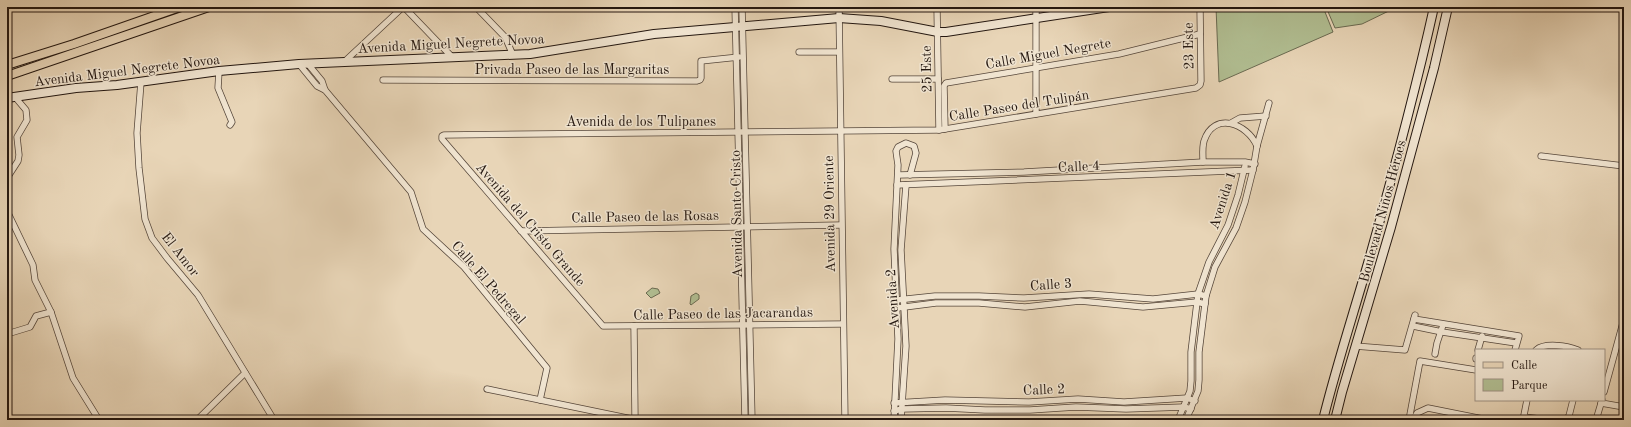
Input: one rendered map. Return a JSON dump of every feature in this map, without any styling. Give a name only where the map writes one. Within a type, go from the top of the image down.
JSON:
[{"type":"main road","points":[[7,65],[74,44],[180,7]]},
{"type":"main road","points":[[7,76],[209,7]]},
{"type":"main road","name":"Avenida Miguel Negrete Novoa","points":[[11,98],[76,88],[141,82],[219,71],[299,64],[530,54],[654,34],[739,28],[839,18],[881,21],[938,32],[1109,7]]},
{"type":"main road","name":"Boulevard Niños Héroes","points":[[1323,420],[1421,68],[1434,7]]},
{"type":"main road","name":"Boulevard Niños Héroes","points":[[1335,420],[1355,346],[1392,227],[1434,68],[1448,7]]},
{"type":"street","points":[[344,62],[404,7],[453,58]]},
{"type":"street","points":[[476,7],[505,37],[513,55]]},
{"type":"street","name":"Avenida Santo Cristo","points":[[736,7],[743,57],[746,133],[752,420]]},
{"type":"street","name":"Avenida Santo Cristo","points":[[742,7],[736,58],[745,420]]},
{"type":"street","name":"Avenida 29 Oriente","points":[[839,7],[842,324],[845,420]]},
{"type":"street","name":"25 Este","points":[[937,7],[938,78],[942,130]]},
{"type":"street","points":[[1036,7],[1036,114]]},
{"type":"street","name":"23 Este","points":[[1200,7],[1200,85]]},
{"type":"street","name":"Calle Miguel Negrete","points":[[942,130],[944,86],[946,83],[1119,54],[1200,34]]},
{"type":"street","points":[[799,52],[839,52]]},
{"type":"street","name":"Privada Paseo de las Margaritas","points":[[383,80],[696,81],[701,78],[702,61],[743,57]]},
{"type":"street","name":"Calle El Pedregal","points":[[299,64],[316,86],[325,90]]},
{"type":"street","name":"Calle El Pedregal","points":[[308,64],[322,81],[325,90],[410,192],[424,229],[464,267],[547,368],[540,400]]},
{"type":"street","points":[[219,71],[218,88],[229,112],[232,122],[230,125]]},
{"type":"street","points":[[892,79],[938,78]]},
{"type":"street","name":"El Amor","points":[[141,82],[137,133],[139,168],[145,219],[152,238],[198,294],[274,420]]},
{"type":"street","name":"Calle Paseo del Tulipán","points":[[840,131],[942,130],[1196,88],[1200,85]]},
{"type":"street","points":[[7,178],[18,161],[19,155],[17,138],[27,120],[26,110],[11,98]]},
{"type":"street","points":[[1254,164],[1257,146],[1270,103]]},
{"type":"street","points":[[1203,162],[1203,148],[1207,134],[1217,125],[1231,123],[1240,118],[1266,116]]},
{"type":"street","points":[[1231,123],[1240,126],[1248,132],[1254,138],[1257,146]]},
{"type":"street","name":"Avenida de los Tulipanes","points":[[442,136],[840,131]]},
{"type":"street","name":"Avenida del Cristo Grande","points":[[442,136],[442,139],[603,326]]},
{"type":"street","name":"Avenida 2","points":[[894,420],[898,339],[894,248],[898,175],[896,152],[898,146],[906,143],[914,146],[916,153],[910,175]]},
{"type":"street","points":[[1541,156],[1624,166]]},
{"type":"street","name":"Calle 4","points":[[898,175],[1024,172],[1203,162],[1245,162]]},
{"type":"street","name":"Avenida 1","points":[[1178,420],[1184,407],[1191,381],[1190,352],[1198,294],[1209,262],[1228,225],[1245,170],[1245,162],[1254,164],[1236,228],[1215,267],[1206,296],[1198,361],[1199,380],[1194,401],[1186,420]]},
{"type":"street","points":[[1100,168],[1101,177]]},
{"type":"street","name":"Calle 4","points":[[906,185],[1253,170]]},
{"type":"street","points":[[897,185],[906,185]]},
{"type":"street","name":"Avenida 2","points":[[901,420],[906,346],[901,250],[906,185]]},
{"type":"street","points":[[7,211],[32,265],[35,280],[51,312],[73,378],[99,420]]},
{"type":"street","name":"Calle Paseo de las Rosas","points":[[521,231],[841,225]]},
{"type":"street","name":"Calle 3","points":[[897,300],[950,296],[1024,298],[1089,294],[1153,299],[1198,294],[1206,296]]},
{"type":"street","points":[[1044,297],[1045,304]]},
{"type":"street","name":"Calle 3","points":[[897,308],[943,303],[979,303],[1025,307],[1080,301],[1143,307],[1197,302],[1205,304]]},
{"type":"street","points":[[7,334],[30,327],[36,316],[51,312]]},
{"type":"street","points":[[1355,346],[1405,350],[1415,317],[1443,325],[1519,336],[1515,349]]},
{"type":"street","points":[[1605,388],[1624,319]]},
{"type":"street","name":"Calle Paseo de las Jacarandas","points":[[603,326],[842,324]]},
{"type":"street","points":[[1435,354],[1443,325]]},
{"type":"street","points":[[487,389],[632,419],[635,418],[634,326]]},
{"type":"street","points":[[1413,326],[1516,343]]},
{"type":"street","points":[[1478,349],[1482,331]]},
{"type":"street","points":[[1537,349],[1540,347],[1548,346],[1576,349]]},
{"type":"street","points":[[1409,420],[1420,361],[1475,370]]},
{"type":"street","points":[[197,420],[245,373]]},
{"type":"street","name":"Calle 2","points":[[894,403],[945,400],[1029,402],[1078,399],[1124,402],[1187,398],[1194,401]]},
{"type":"street","points":[[1527,401],[1524,418],[1549,420]]},
{"type":"street","points":[[1565,420],[1570,416],[1573,401]]},
{"type":"street","points":[[1029,402],[1030,410]]},
{"type":"street","points":[[1596,420],[1601,402],[1624,407]]},
{"type":"street","name":"Calle 2","points":[[894,411],[902,409],[946,408],[1030,410],[1076,407],[1126,409],[1184,407],[1191,409]]},
{"type":"street","points":[[1413,420],[1417,413],[1428,408],[1488,420]]},
{"type":"green space","points":[[1216,7],[1323,7],[1333,32],[1219,82]]},
{"type":"green space","points":[[1326,7],[1397,7],[1362,24],[1335,28]]},
{"type":"green space","points":[[652,288],[658,289],[660,293],[651,298],[646,293]]},
{"type":"green space","points":[[696,293],[699,295],[699,299],[691,305],[691,296]]}]
